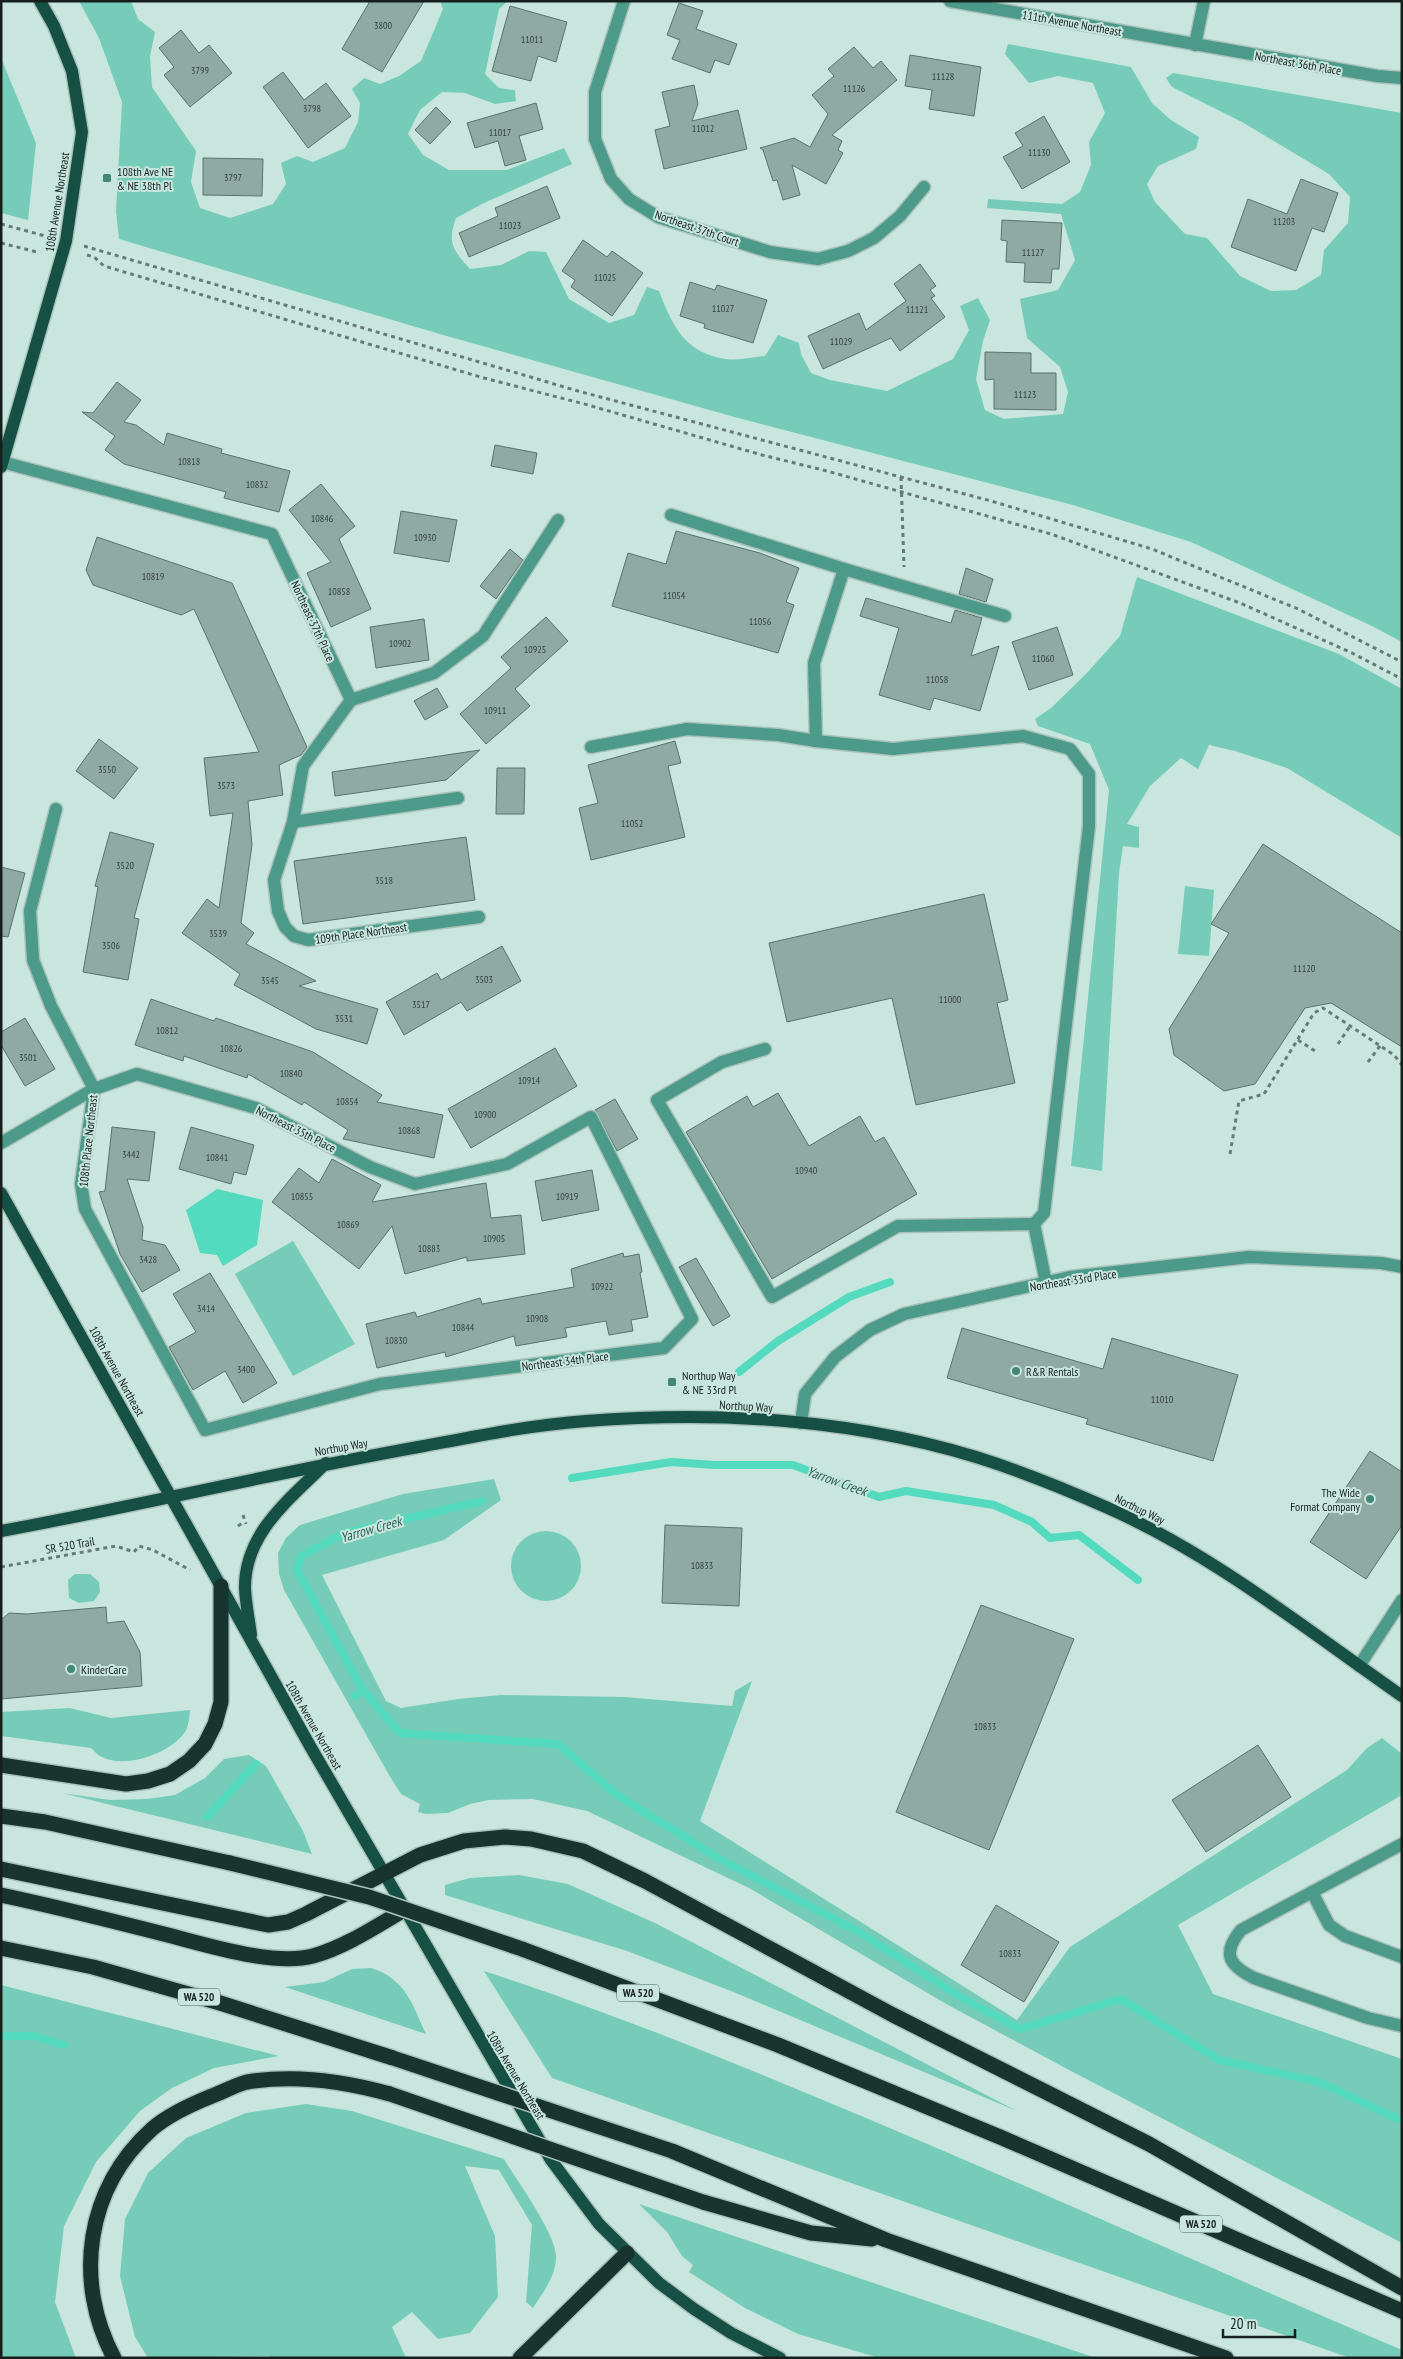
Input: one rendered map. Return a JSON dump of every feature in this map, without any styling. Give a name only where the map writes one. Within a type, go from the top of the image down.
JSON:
[{"type":"highway","points":[[1,1765],[126,1784],[148,1781],[170,1774],[189,1761],[208,1738],[215,1724],[221,1702],[221,1586]]},
{"type":"highway","name":"WA 520","points":[[1,1816],[44,1822],[230,1863],[369,1898],[522,1949],[796,2052],[1000,2137],[1402,2311]]},
{"type":"highway","points":[[1,1869],[268,1925],[288,1922],[306,1914],[432,1850],[478,1839],[531,1839],[583,1851],[645,1881],[893,2015],[1149,2144],[1402,2288]]},
{"type":"highway","points":[[1,1895],[204,1944],[260,1956],[286,1959],[311,1956],[336,1948],[404,1910]]},
{"type":"highway","name":"WA 520","points":[[1,1948],[93,1966],[220,2003],[672,2150],[886,2240],[1226,2358]]},
{"type":"highway","points":[[114,2358],[94,2309],[89,2260],[98,2211],[120,2166],[153,2129],[195,2103],[246,2082],[314,2078],[366,2087],[703,2202],[811,2233],[886,2240]]},
{"type":"highway","points":[[520,2358],[627,2253]]},
{"type":"main road","name":"108th Avenue Northeast","points":[[2,465],[66,241],[82,132],[72,71],[54,26],[40,1]]},
{"type":"main road","name":"108th Avenue Northeast","points":[[1,1193],[383,1874],[551,2160],[574,2193],[627,2253],[659,2282],[694,2309],[731,2333],[780,2358]]},
{"type":"main road","name":"Northup Way","points":[[1,1531],[102,1513],[326,1463],[519,1429],[584,1421],[683,1417],[801,1423],[902,1439],[975,1457],[1040,1480],[1110,1509],[1178,1543],[1264,1598],[1402,1696]]},
{"type":"main road","points":[[253,1645],[245,1588],[247,1569],[252,1551],[259,1534],[271,1518],[326,1463]]},
{"type":"street","name":"Northeast 37th Court","points":[[624,1],[595,92],[594,139],[611,178],[628,199],[658,217],[733,241],[770,252],[818,259],[848,252],[874,238],[900,216],[924,186]]},
{"type":"street","name":"111th Avenue Northeast","points":[[950,1],[1195,45]]},
{"type":"street","points":[[1195,45],[1204,1]]},
{"type":"street","name":"Northeast 36th Place","points":[[1195,45],[1377,76],[1402,78]]},
{"type":"street","name":"Northeast 37th Place","points":[[2,465],[272,534],[351,700]]},
{"type":"street","points":[[671,514],[1005,616]]},
{"type":"street","points":[[351,700],[434,674],[484,636],[558,520]]},
{"type":"street","points":[[816,741],[814,663],[844,568]]},
{"type":"street","name":"109th Place Northeast","points":[[351,700],[303,766],[293,822],[274,880],[278,911],[285,927],[294,936],[308,940],[479,917]]},
{"type":"street","points":[[592,747],[687,729],[778,735],[893,749],[1024,736],[1070,749],[1089,774],[1089,826],[1044,1213],[1034,1224],[898,1226],[772,1297],[658,1100],[722,1062],[765,1048]]},
{"type":"street","points":[[293,822],[458,798]]},
{"type":"street","name":"108th Place Northeast","points":[[56,809],[30,911],[33,960],[51,1006],[94,1088],[81,1184],[85,1209],[205,1430]]},
{"type":"street","name":"Northeast 35th Place","points":[[1,1143],[94,1088],[137,1074],[256,1108],[370,1167],[415,1184],[507,1164],[591,1117]]},
{"type":"street","name":"Northeast 34th Place","points":[[205,1430],[380,1384],[664,1348],[692,1319],[681,1293],[591,1117]]},
{"type":"street","points":[[1034,1224],[1046,1283]]},
{"type":"street","name":"Northeast 33rd Place","points":[[801,1423],[805,1394],[835,1357],[870,1330],[904,1314],[1070,1277],[1249,1257],[1381,1264],[1402,1267]]},
{"type":"street","points":[[1359,1666],[1402,1600]]},
{"type":"street","points":[[1402,1844],[1241,1930],[1230,1943],[1230,1956],[1238,1970],[1254,1978],[1368,2018],[1402,2026]]},
{"type":"street","points":[[1312,1892],[1329,1925],[1345,1936],[1402,1957]]},
{"type":"path","points":[[1,224],[46,236]]},
{"type":"path","points":[[1,243],[37,252]]},
{"type":"path","points":[[85,246],[578,391],[991,501],[1152,549],[1298,608],[1402,662]]},
{"type":"path","points":[[87,256],[94,257],[104,266],[484,378],[1051,534],[1240,603],[1350,652],[1402,679]]},
{"type":"path","points":[[900,477],[904,586]]},
{"type":"path","points":[[1230,1154],[1239,1101],[1264,1094],[1314,1013],[1323,1008],[1400,1060],[1402,1065]]},
{"type":"path","points":[[1338,1044],[1350,1026]]},
{"type":"path","points":[[1298,1040],[1315,1051]]},
{"type":"path","points":[[1368,1062],[1380,1046]]},
{"type":"path","points":[[238,1526],[244,1522],[243,1515]]},
{"type":"path","name":"SR 520 Trail","points":[[1,1567],[116,1546],[134,1552],[139,1546],[153,1550],[221,1586]]},
{"type":"shaded area","points":[[79,1],[131,1],[138,19],[155,32],[150,56],[152,87],[196,151],[191,182],[200,208],[230,218],[273,204],[286,184],[281,163],[297,156],[313,162],[345,148],[358,122],[360,103],[352,89],[364,78],[380,84],[399,76],[421,61],[443,9],[440,1],[508,1],[499,9],[485,74],[499,88],[515,90],[516,101],[495,104],[465,93],[442,92],[420,110],[408,134],[423,155],[449,170],[507,170],[564,148],[572,164],[484,203],[456,218],[452,234],[453,246],[459,257],[470,269],[501,265],[529,251],[546,252],[569,299],[609,323],[634,315],[647,287],[659,291],[670,316],[682,336],[700,351],[726,359],[765,356],[778,335],[799,343],[801,354],[811,373],[830,380],[887,391],[953,359],[969,330],[960,306],[978,298],[990,320],[983,341],[976,379],[985,410],[1004,419],[1063,414],[1068,392],[1060,367],[1027,338],[1020,299],[1058,290],[1075,260],[1061,214],[987,208],[988,199],[1062,204],[1080,192],[1091,165],[1089,142],[1105,113],[1093,83],[1058,76],[1029,83],[1005,54],[1008,44],[1131,67],[1152,103],[1171,120],[1199,137],[1196,149],[1158,166],[1147,184],[1155,202],[1185,234],[1207,238],[1240,276],[1271,291],[1296,290],[1321,275],[1324,250],[1348,223],[1350,197],[1329,174],[1242,122],[1172,87],[1166,78],[1173,73],[1402,113],[1402,642],[1372,626],[1191,542],[1073,505],[738,418],[443,335],[119,239],[116,211],[122,102],[99,38]]},
{"type":"shaded area","points":[[1,58],[36,143],[28,220],[1,213]]},
{"type":"shaded area","points":[[1137,577],[1339,654],[1402,689],[1402,838],[1287,768],[1235,751],[1209,745],[1198,769],[1181,758],[1150,786],[1127,824],[1139,827],[1139,848],[1123,846],[1119,873],[1102,1171],[1071,1166],[1109,790],[1090,744],[1038,726],[1035,719],[1051,708],[1086,674],[1120,636]]},
{"type":"shaded area","points":[[1185,886],[1214,890],[1209,956],[1178,954]]},
{"type":"shaded area","points":[[217,1189],[263,1200],[257,1245],[223,1266],[217,1255],[200,1253],[186,1210]]},
{"type":"shaded area","points":[[293,1241],[355,1344],[293,1376],[235,1274]]},
{"type":"shaded area","points":[[494,1479],[501,1500],[444,1540],[322,1575],[386,1701],[401,1708],[458,1699],[501,1695],[624,1697],[732,1706],[735,1691],[752,1681],[700,1821],[1017,2020],[1070,1947],[1347,1770],[1367,1748],[1382,1738],[1402,1754],[1402,1795],[1178,1925],[1213,1994],[1402,2059],[1402,2243],[948,2005],[749,1888],[587,1811],[533,1799],[489,1800],[470,1804],[448,1813],[426,1814],[418,1812],[420,1804],[401,1794],[284,1590],[279,1574],[278,1553],[286,1538],[300,1525],[403,1494]]},
{"type":"shaded area","points":[[546,1531],[565,1537],[575,1547],[581,1566],[575,1585],[565,1595],[546,1601],[527,1595],[517,1585],[511,1566],[517,1547],[527,1537]]},
{"type":"shaded area","points":[[75,1574],[90,1574],[99,1582],[100,1592],[94,1601],[79,1603],[69,1598],[68,1580]]},
{"type":"shaded area","points":[[70,1708],[111,1718],[190,1710],[189,1722],[185,1732],[178,1740],[158,1753],[146,1758],[133,1760],[110,1760],[99,1755],[91,1748],[1,1736],[1,1712]]},
{"type":"shaded area","points":[[249,1755],[266,1766],[303,1831],[312,1854],[62,1793],[110,1800],[147,1799],[175,1795],[205,1778],[224,1759]]},
{"type":"shaded area","points":[[519,1875],[568,1884],[657,1924],[1017,2111],[731,1991],[627,1951],[445,1895],[445,1885],[470,1878]]},
{"type":"shaded area","points":[[371,1968],[383,1973],[400,1986],[412,2003],[426,2034],[285,1987],[324,1982],[352,1969]]},
{"type":"shaded area","points":[[484,1971],[629,2022],[866,2118],[1402,2350],[1402,2358],[1350,2358],[552,2078]]},
{"type":"shaded area","points":[[1,1985],[279,2056],[214,2068],[172,2088],[140,2111],[96,2162],[64,2226],[55,2302],[76,2358],[1,2358]]},
{"type":"shaded area","points":[[306,2104],[352,2111],[504,2159],[543,2221],[554,2246],[556,2256],[552,2277],[533,2308],[526,2302],[532,2225],[499,2170],[465,2166],[495,2236],[498,2297],[470,2333],[438,2339],[412,2312],[392,2327],[406,2358],[270,2358],[269,2356],[148,2358],[135,2337],[120,2276],[125,2219],[148,2173],[186,2138],[246,2113]]},
{"type":"shaded area","points":[[639,2204],[1096,2358],[879,2358],[798,2334],[745,2308],[689,2272],[693,2265],[682,2256],[667,2232]]},
{"type":"building","points":[[370,1],[424,1],[382,72],[342,49]]},
{"type":"building","points":[[679,3],[703,11],[696,29],[737,44],[729,65],[715,60],[710,73],[672,59],[680,40],[667,35]]},
{"type":"building","points":[[510,6],[567,22],[556,62],[538,56],[531,81],[492,71]]},
{"type":"building","points":[[181,30],[199,53],[209,45],[232,73],[190,107],[164,75],[174,67],[159,48]]},
{"type":"building","points":[[854,47],[873,68],[881,61],[897,80],[832,135],[842,141],[838,150],[843,153],[826,184],[792,165],[800,195],[783,200],[777,180],[773,181],[763,150],[760,148],[794,138],[810,147],[828,114],[812,95],[834,76],[828,69]]},
{"type":"building","points":[[910,55],[981,67],[974,116],[929,109],[932,90],[905,86]]},
{"type":"building","points":[[283,72],[304,100],[326,83],[351,116],[308,148],[263,87]]},
{"type":"building","points":[[694,85],[698,104],[692,121],[738,110],[747,149],[664,169],[655,130],[670,126],[662,92]]},
{"type":"building","points":[[536,103],[543,129],[519,136],[526,160],[505,166],[498,141],[475,148],[467,123]]},
{"type":"building","points":[[436,107],[451,122],[430,144],[415,130]]},
{"type":"building","points":[[1044,116],[1070,162],[1022,189],[1003,157],[1023,146],[1015,133]]},
{"type":"building","points":[[203,158],[263,159],[262,196],[203,195]]},
{"type":"building","points":[[1301,179],[1338,193],[1324,232],[1312,228],[1296,271],[1231,247],[1248,199],[1287,214]]},
{"type":"building","points":[[547,186],[560,218],[469,257],[459,233],[498,216],[495,208]]},
{"type":"building","points":[[1002,220],[1062,223],[1059,269],[1052,269],[1051,283],[1024,282],[1025,263],[1006,262],[1007,241],[1001,240]]},
{"type":"building","points":[[583,240],[607,257],[612,251],[643,273],[612,316],[571,287],[575,280],[562,271]]},
{"type":"building","points":[[920,264],[936,286],[930,290],[935,296],[931,298],[945,317],[900,351],[891,338],[823,369],[808,336],[859,313],[866,330],[906,301],[894,284]]},
{"type":"building","points":[[690,282],[715,290],[717,285],[767,300],[753,343],[704,328],[705,324],[680,316]]},
{"type":"building","points":[[985,352],[1031,353],[1031,373],[1056,373],[1056,410],[994,409],[994,379],[985,380]]},
{"type":"building","points":[[117,382],[141,400],[124,422],[136,425],[164,445],[167,433],[222,449],[221,453],[290,471],[279,512],[224,498],[226,492],[124,464],[105,450],[115,436],[82,412],[93,413]]},
{"type":"building","points":[[495,445],[537,453],[533,474],[491,466]]},
{"type":"building","points":[[321,484],[355,526],[339,539],[371,609],[331,627],[307,573],[331,562],[289,510]]},
{"type":"building","points":[[401,511],[457,520],[449,562],[394,553]]},
{"type":"building","points":[[676,531],[760,553],[799,568],[786,602],[794,605],[778,653],[612,606],[628,553],[666,564]]},
{"type":"building","points":[[97,537],[232,583],[307,747],[301,755],[279,765],[283,795],[248,801],[252,845],[241,923],[254,933],[246,944],[316,981],[299,986],[378,1009],[367,1044],[316,1029],[234,985],[240,974],[182,933],[207,899],[219,908],[233,813],[210,816],[204,758],[259,752],[194,609],[181,615],[93,585],[86,570]]},
{"type":"building","points":[[510,549],[523,560],[496,599],[480,586]]},
{"type":"building","points":[[966,568],[993,579],[986,602],[959,594]]},
{"type":"building","points":[[866,598],[951,623],[955,610],[982,618],[971,656],[999,646],[980,711],[934,698],[930,710],[879,695],[899,628],[860,616]]},
{"type":"building","points":[[546,617],[568,641],[515,689],[530,706],[486,744],[460,714],[511,668],[501,657]]},
{"type":"building","points":[[424,619],[429,660],[376,668],[370,627]]},
{"type":"building","points":[[1057,627],[1073,675],[1029,690],[1012,642]]},
{"type":"building","points":[[437,688],[448,707],[425,720],[414,701]]},
{"type":"building","points":[[99,739],[138,768],[114,799],[76,771]]},
{"type":"building","points":[[675,741],[681,763],[668,766],[685,837],[591,860],[579,808],[598,803],[588,765]]},
{"type":"building","points":[[480,750],[446,780],[335,796],[332,772]]},
{"type":"building","points":[[497,768],[525,768],[524,814],[496,814]]},
{"type":"building","points":[[110,832],[154,844],[134,918],[139,919],[128,980],[83,972],[98,887],[95,886]]},
{"type":"building","points":[[466,837],[475,900],[303,924],[294,861]]},
{"type":"building","points":[[1263,844],[1402,933],[1402,1047],[1331,1003],[1305,1008],[1255,1084],[1224,1091],[1174,1055],[1169,1029],[1229,933],[1211,924]]},
{"type":"building","points":[[1,867],[25,873],[8,937],[1,936]]},
{"type":"building","points":[[984,894],[1008,1000],[997,1003],[1015,1083],[916,1105],[892,998],[787,1022],[769,943]]},
{"type":"building","points":[[502,946],[521,981],[467,1011],[461,1002],[404,1035],[386,1002],[437,973],[441,980]]},
{"type":"building","points":[[151,999],[214,1021],[216,1018],[313,1052],[382,1095],[377,1102],[443,1115],[434,1158],[343,1139],[348,1130],[304,1102],[302,1105],[248,1074],[247,1078],[184,1056],[183,1061],[135,1045]]},
{"type":"building","points":[[25,1018],[55,1069],[25,1086],[1,1045],[1,1032]]},
{"type":"building","points":[[555,1048],[577,1086],[471,1148],[448,1109]]},
{"type":"building","points":[[778,1093],[809,1146],[860,1116],[875,1142],[884,1137],[917,1194],[772,1279],[686,1132],[747,1096],[753,1107]]},
{"type":"building","points":[[615,1099],[638,1139],[617,1151],[595,1110]]},
{"type":"building","points":[[112,1127],[155,1132],[149,1181],[127,1179],[143,1227],[142,1240],[165,1245],[180,1270],[142,1292],[120,1254],[99,1192],[105,1191]]},
{"type":"building","points":[[191,1127],[254,1145],[246,1175],[234,1172],[231,1184],[179,1169]]},
{"type":"building","points":[[332,1159],[381,1185],[372,1202],[486,1183],[491,1218],[521,1215],[525,1254],[467,1261],[467,1257],[405,1274],[392,1226],[359,1269],[272,1202],[299,1168],[319,1183]]},
{"type":"building","points":[[592,1170],[599,1210],[542,1221],[535,1181]]},
{"type":"building","points":[[623,1253],[624,1257],[639,1254],[642,1272],[640,1273],[648,1317],[631,1320],[633,1331],[609,1335],[606,1321],[565,1328],[567,1337],[516,1346],[514,1336],[446,1357],[445,1352],[377,1368],[366,1324],[415,1312],[417,1317],[480,1298],[482,1304],[574,1287],[571,1269]]},
{"type":"building","points":[[696,1258],[730,1316],[713,1326],[679,1267]]},
{"type":"building","points":[[210,1273],[277,1383],[243,1403],[225,1371],[193,1390],[169,1347],[196,1332],[173,1294]]},
{"type":"building","points":[[962,1328],[1103,1369],[1112,1338],[1238,1375],[1213,1461],[1086,1424],[1088,1419],[947,1378]]},
{"type":"building","name":"The Wide Format Company","points":[[1370,1451],[1402,1472],[1402,1525],[1366,1579],[1310,1542]]},
{"type":"building","points":[[665,1525],[742,1528],[739,1606],[662,1603]]},
{"type":"building","points":[[981,1605],[1074,1639],[989,1850],[896,1812]]},
{"type":"building","name":"KinderCare","points":[[106,1607],[107,1623],[124,1621],[140,1652],[142,1686],[1,1699],[1,1620],[9,1613],[27,1614]]},
{"type":"building","points":[[1258,1745],[1291,1797],[1206,1852],[1172,1800]]},
{"type":"building","points":[[996,1905],[1059,1942],[1024,2002],[961,1965]]},
{"type":"waterway","points":[[739,1372],[778,1341],[849,1297],[890,1282]]},
{"type":"waterway","name":"Yarrow Creek","points":[[572,1478],[671,1462],[715,1465],[793,1465],[879,1497],[906,1491],[994,1505],[1032,1522],[1050,1538],[1079,1535],[1138,1580]]},
{"type":"waterway","name":"Yarrow Creek","points":[[356,1696],[362,1689],[297,1570],[301,1556],[345,1533],[482,1501]]},
{"type":"waterway","points":[[362,1689],[400,1733],[558,1744],[617,1795],[720,1859],[859,1932],[960,1997],[1020,2029],[1121,1999],[1219,2060],[1319,2082],[1402,2121]]},
{"type":"waterway","name":"Yarrow Creek","points":[[207,1817],[256,1764]]},
{"type":"waterway","name":"Yarrow Creek","points":[[1,2036],[33,2036],[64,2045]]},
{"type":"place","name":"108th Ave NE & NE 38th Pl","points":[[107,178]]},
{"type":"place","name":"R&R Rentals","points":[[1016,1371]]},
{"type":"place","name":"Northup Way & NE 33rd Pl","points":[[672,1382]]},
{"type":"place","name":"The Wide Format Company","points":[[1370,1499]]},
{"type":"place","name":"KinderCare","points":[[71,1669]]}]
